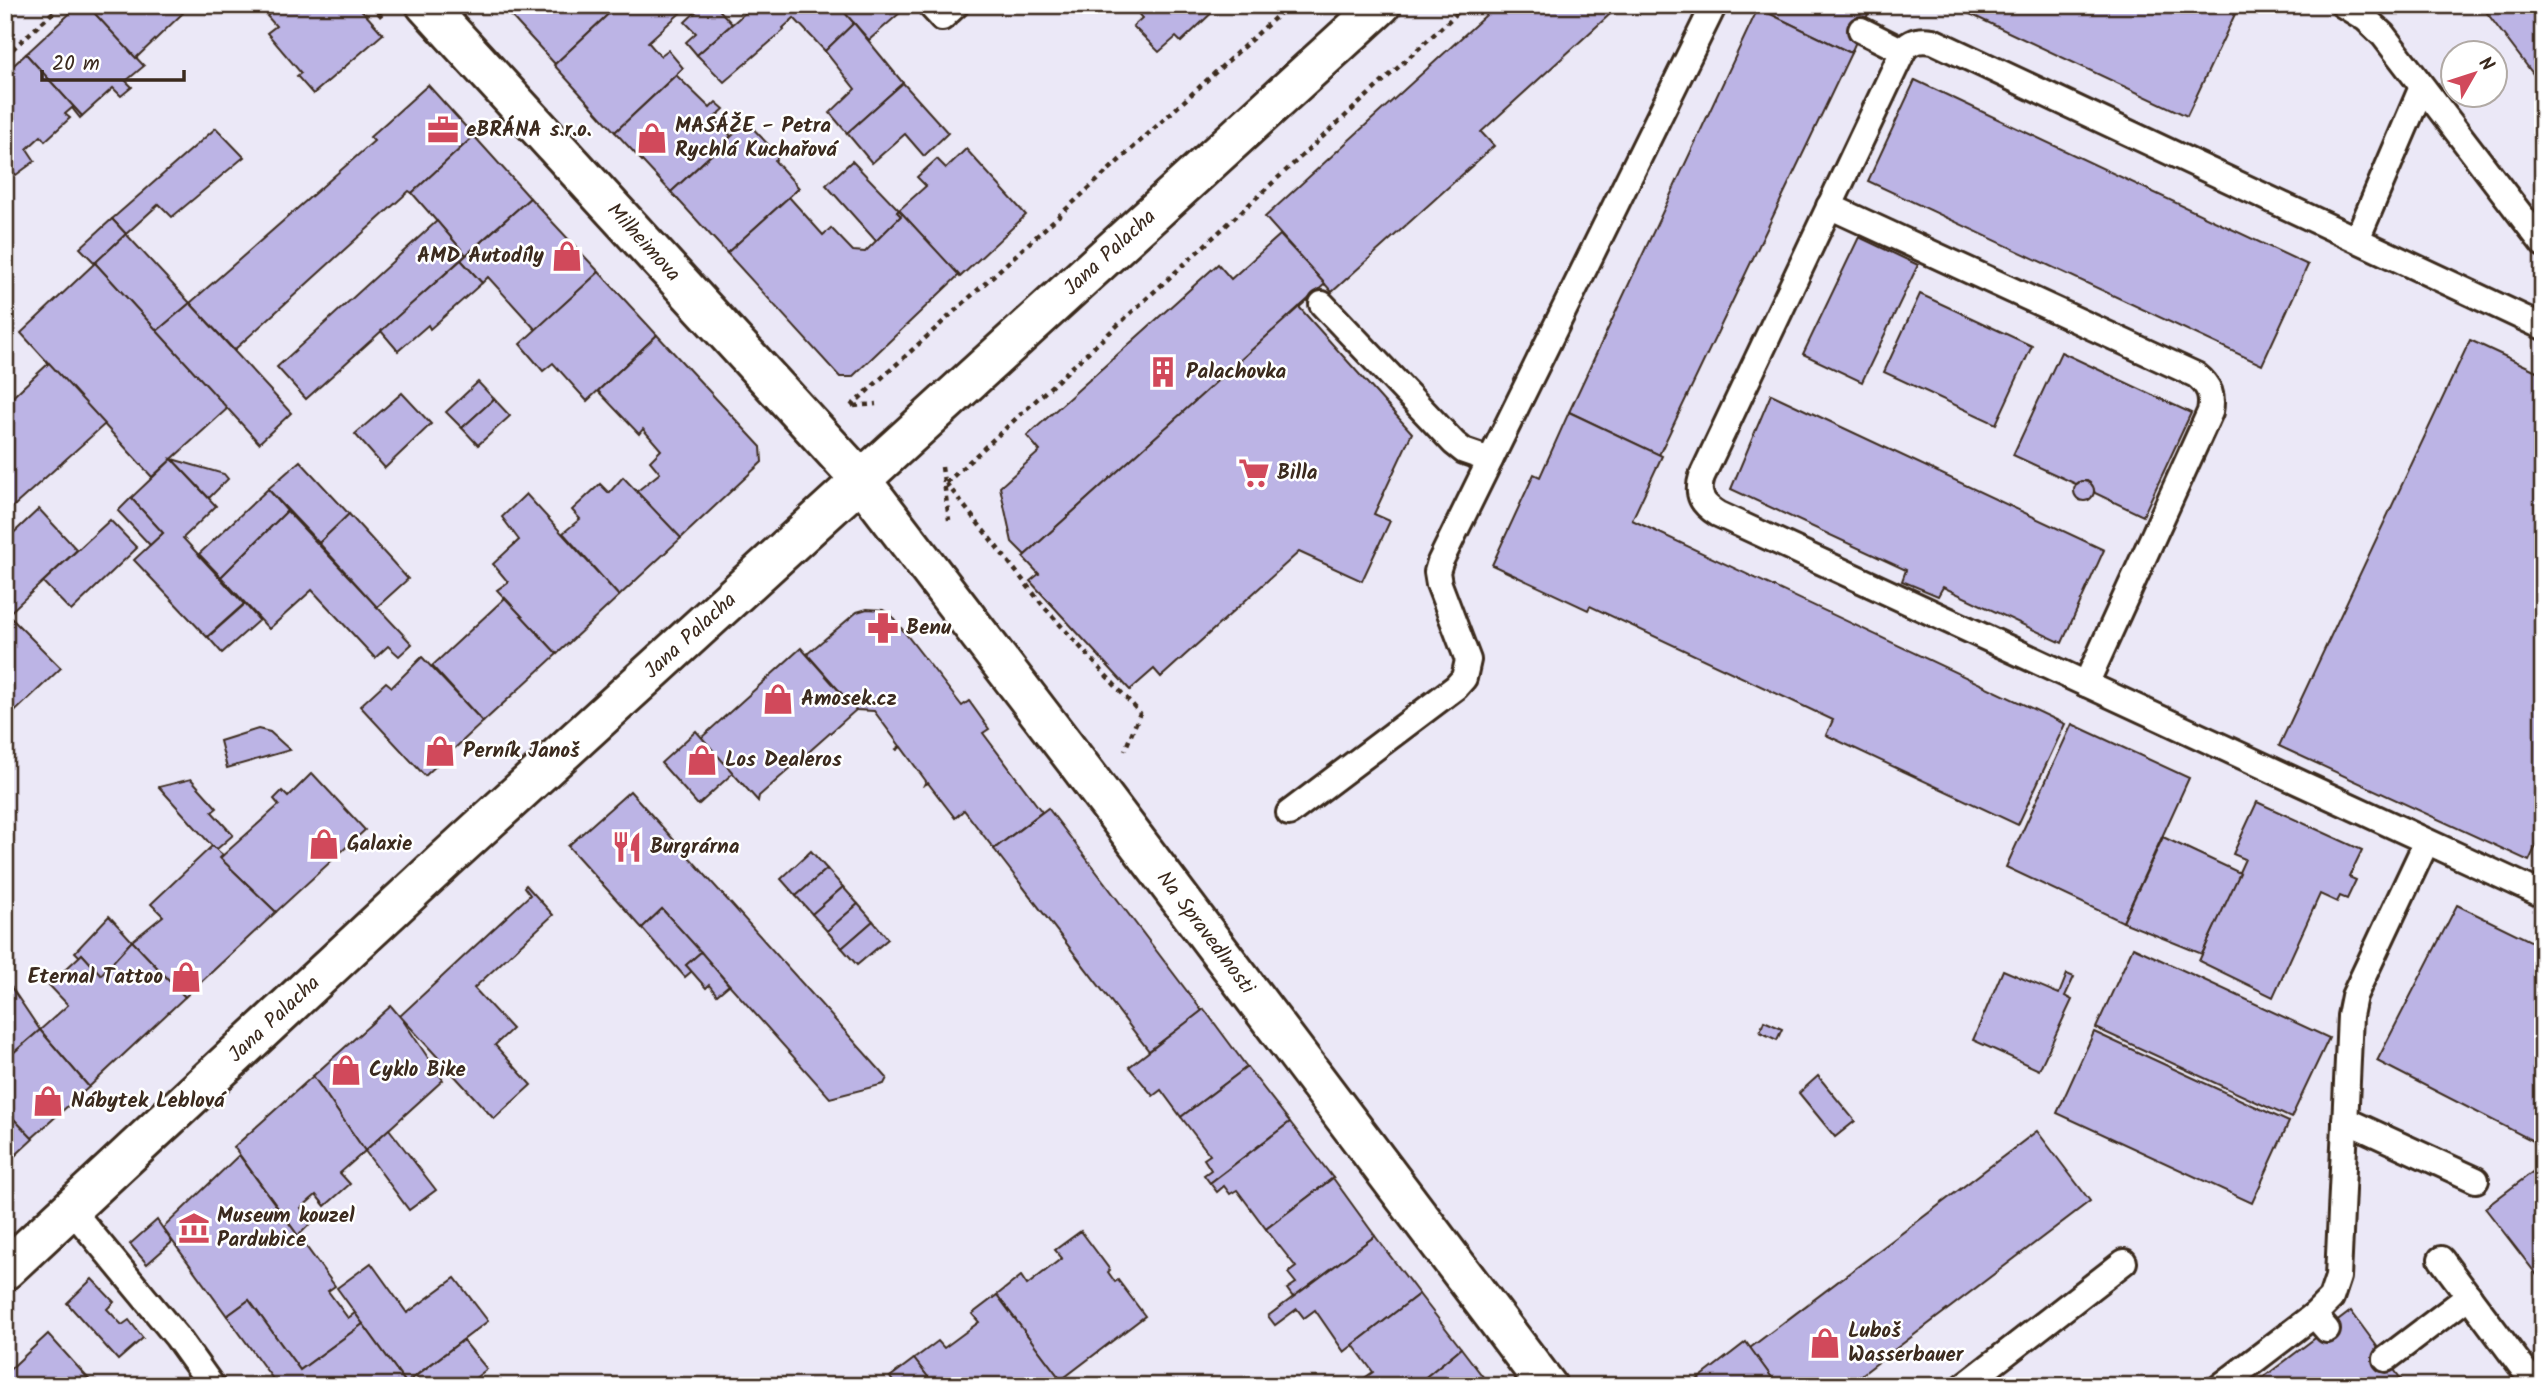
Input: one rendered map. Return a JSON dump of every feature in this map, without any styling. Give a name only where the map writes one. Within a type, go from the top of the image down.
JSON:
[{"type":"main road","name":"Milheimova","points":[[426,5],[861,480]]},
{"type":"main road","name":"Jana Palacha","points":[[5,1270],[446,859],[1381,5]]},
{"type":"main road","name":"Na Spravedlnosti","points":[[861,480],[1548,1386]]},
{"type":"lane","points":[[930,5],[942,18],[956,5]]},
{"type":"lane","points":[[1289,813],[1456,687],[1464,678],[1468,660],[1442,594],[1437,572],[1440,562],[1714,5]]},
{"type":"lane","points":[[2343,5],[2374,26],[2543,244]]},
{"type":"lane","points":[[1861,30],[1903,51]]},
{"type":"lane","points":[[2543,327],[1933,41],[1923,39],[1906,45],[1698,487],[1700,498],[1718,514],[2543,895]]},
{"type":"lane","points":[[2357,239],[2422,87]]},
{"type":"lane","points":[[1829,206],[2196,375],[2206,383],[2212,401],[2210,412],[2085,684]]},
{"type":"lane","points":[[1322,304],[1454,443],[1464,451],[1490,460]]},
{"type":"lane","points":[[2221,1386],[2321,1322],[2337,1284],[2350,1016],[2354,996],[2426,843]]},
{"type":"lane","points":[[2345,1120],[2476,1180]]},
{"type":"lane","points":[[71,1209],[177,1336],[212,1386]]},
{"type":"lane","points":[[2441,1259],[2536,1386]]},
{"type":"lane","points":[[1964,1386],[2124,1262]]},
{"type":"lane","points":[[2386,1359],[2469,1296]]},
{"type":"path","points":[[5,56],[61,5]]},
{"type":"path","points":[[881,403],[849,407],[1289,5]]},
{"type":"path","points":[[946,483],[1465,5]]},
{"type":"path","points":[[942,467],[946,483],[1045,608],[1140,713],[1125,750]]},
{"type":"building","points":[[79,5],[87,5],[144,66],[126,81],[132,87],[121,96],[113,88],[82,116],[26,54]]},
{"type":"building","points":[[87,5],[176,5],[183,13],[136,58]]},
{"type":"building","points":[[260,5],[280,5],[269,15]]},
{"type":"building","points":[[280,5],[357,5],[383,34],[313,94],[297,76],[301,73],[267,33],[276,26],[267,16]]},
{"type":"building","points":[[501,5],[618,5],[555,64]]},
{"type":"building","points":[[618,5],[689,5],[648,42],[660,56],[668,50],[683,68],[615,132],[554,65]]},
{"type":"building","points":[[703,5],[715,5],[732,24],[697,55],[686,42],[696,33],[685,22]]},
{"type":"building","points":[[754,5],[838,5],[854,23],[825,51],[794,18],[784,30],[724,82],[697,55]]},
{"type":"building","points":[[838,5],[895,5],[901,12],[869,40]]},
{"type":"building","points":[[1131,5],[1220,5],[1181,42],[1176,37],[1159,52],[1133,26],[1142,18]]},
{"type":"building","points":[[1497,5],[1620,5],[1481,132],[1494,146],[1332,292],[1265,217]]},
{"type":"building","points":[[1760,5],[1872,5],[1851,53],[1758,8]]},
{"type":"building","points":[[1951,5],[2222,5],[2236,12],[2187,116]]},
{"type":"building","points":[[2481,5],[2543,5],[2543,87],[2510,43],[2510,38],[2506,38]]},
{"type":"building","points":[[1758,8],[1851,53],[1659,455],[1569,412]]},
{"type":"building","points":[[854,23],[903,83],[847,133],[830,113],[855,89],[825,51]]},
{"type":"building","points":[[26,54],[82,116],[80,118],[72,108],[65,114],[70,118],[45,141],[41,136],[27,149],[35,161],[16,175],[5,163],[5,73]]},
{"type":"building","points":[[676,75],[710,108],[716,102],[724,109],[714,118],[731,136],[671,192],[615,132]]},
{"type":"building","points":[[1915,80],[2308,265],[2262,365],[1868,181]]},
{"type":"building","points":[[903,83],[948,133],[924,156],[905,134],[872,163],[847,133]]},
{"type":"building","points":[[428,85],[474,136],[412,193],[409,191],[234,350],[190,303],[374,141],[370,137]]},
{"type":"building","points":[[747,122],[779,156],[775,161],[799,188],[727,253],[671,192]]},
{"type":"building","points":[[216,128],[244,157],[172,217],[159,204],[126,234],[112,219]]},
{"type":"building","points":[[474,136],[530,198],[466,255],[412,193]]},
{"type":"building","points":[[966,149],[1026,215],[960,277],[899,210],[926,186],[917,177],[937,159],[946,168]]},
{"type":"building","points":[[852,161],[899,210],[897,212],[901,216],[876,241],[826,185]]},
{"type":"building","points":[[789,197],[823,235],[831,228],[853,251],[865,252],[901,216],[897,212],[899,210],[959,275],[852,377],[840,377],[727,253]]},
{"type":"building","points":[[530,198],[599,272],[536,330],[488,277],[482,283],[461,260]]},
{"type":"building","points":[[112,219],[126,234],[95,263],[80,248]]},
{"type":"building","points":[[437,221],[466,255],[306,399],[277,367]]},
{"type":"building","points":[[126,234],[190,303],[157,331],[95,263]]},
{"type":"building","name":"Palachovka","points":[[1280,235],[1325,284],[1025,555],[1012,542],[1000,487],[1040,451],[1027,436],[1218,264],[1231,279]]},
{"type":"building","points":[[1859,237],[1918,265],[1862,382],[1803,354]]},
{"type":"building","points":[[461,260],[482,283],[430,329],[428,325],[398,351],[381,331]]},
{"type":"building","points":[[95,263],[228,408],[152,477],[21,333]]},
{"type":"building","points":[[599,272],[657,335],[587,401],[553,363],[543,371],[520,344]]},
{"type":"building","points":[[1920,294],[2032,346],[1996,424],[1884,372]]},
{"type":"building","points":[[190,303],[291,413],[259,443],[157,331]]},
{"type":"building","name":"Billa","points":[[1299,307],[1412,433],[1374,514],[1390,521],[1362,581],[1299,552],[1161,677],[1154,669],[1130,690],[1030,581],[1039,574],[1023,557]]},
{"type":"building","points":[[657,335],[761,447],[762,462],[681,538],[636,492],[660,473],[650,461],[661,450],[643,429],[639,434],[598,391]]},
{"type":"building","points":[[2470,340],[2543,374],[2543,831],[2529,861],[2279,746]]},
{"type":"building","points":[[2061,352],[2191,413],[2143,516],[2095,493],[2087,481],[2076,484],[2013,455]]},
{"type":"building","points":[[49,363],[105,424],[5,514],[5,404]]},
{"type":"building","points":[[478,382],[494,399],[462,428],[446,412]]},
{"type":"building","points":[[402,393],[431,424],[385,468],[355,434]]},
{"type":"building","points":[[1771,394],[2104,550],[2062,643],[1943,587],[1938,596],[1902,581],[1906,570],[1731,489]]},
{"type":"building","points":[[494,399],[510,416],[478,445],[462,428]]},
{"type":"building","points":[[1569,412],[1662,456],[1632,520],[2065,724],[2018,825],[1826,735],[1833,720],[1590,606],[1588,610],[1492,565],[1534,474],[1540,477]]},
{"type":"building","points":[[172,459],[216,506],[183,538],[244,604],[207,637],[134,560],[163,533],[131,498]]},
{"type":"building","points":[[172,459],[224,474],[228,479],[209,498]]},
{"type":"building","points":[[300,461],[349,514],[319,543],[268,489]]},
{"type":"building","points":[[623,477],[681,538],[619,596],[563,533],[580,519],[572,510],[600,484],[609,493]]},
{"type":"building","points":[[2080,481],[2088,481],[2094,491],[2088,501],[2080,501],[2074,495],[2074,487]]},
{"type":"building","points":[[268,489],[287,511],[221,577],[199,554]]},
{"type":"building","points":[[526,494],[619,596],[557,654],[497,590],[508,582],[493,564],[519,540],[502,517]]},
{"type":"building","points":[[131,498],[163,533],[150,545],[118,511]]},
{"type":"building","points":[[39,509],[77,550],[5,617],[5,541]]},
{"type":"building","points":[[287,511],[412,644],[399,656],[388,646],[375,658],[312,590],[269,629],[221,577]]},
{"type":"building","points":[[349,514],[408,579],[377,607],[319,543]]},
{"type":"building","points":[[110,520],[137,548],[71,611],[43,582]]},
{"type":"building","points":[[505,598],[557,654],[483,722],[432,666]]},
{"type":"building","points":[[245,604],[259,620],[222,653],[208,637]]},
{"type":"building","points":[[867,609],[883,610],[891,615],[962,706],[969,701],[989,729],[983,733],[1042,812],[994,849],[964,810],[955,818],[928,783],[924,785],[926,781],[901,747],[896,749],[900,746],[874,711],[856,710],[807,654],[857,612]]},
{"type":"building","points":[[8,615],[61,668],[5,721],[5,617]]},
{"type":"building","points":[[801,648],[856,710],[759,796],[758,801],[701,738]]},
{"type":"building","points":[[422,657],[483,722],[425,776],[360,706],[386,682],[392,687]]},
{"type":"building","points":[[2072,724],[2189,778],[2123,922],[2006,867]]},
{"type":"building","points":[[258,729],[270,732],[290,750],[227,768],[220,741]]},
{"type":"building","points":[[696,731],[733,773],[698,805],[661,763]]},
{"type":"building","points":[[312,773],[365,830],[276,912],[220,858],[279,805],[274,799],[282,791],[288,797]]},
{"type":"building","points":[[191,779],[217,808],[212,812],[233,835],[217,849],[159,787]]},
{"type":"building","points":[[630,791],[887,1078],[884,1084],[830,1098],[662,909],[642,928],[568,846]]},
{"type":"building","points":[[2257,802],[2362,850],[2349,877],[2356,880],[2347,899],[2340,896],[2337,902],[2320,894],[2273,997],[2199,961],[2245,859],[2233,854]]},
{"type":"building","points":[[1048,808],[1202,1011],[1149,1051],[994,849]]},
{"type":"building","points":[[2163,837],[2240,873],[2202,954],[2123,922]]},
{"type":"building","points":[[212,846],[223,855],[220,858],[276,912],[185,997],[132,941],[163,916],[151,904]]},
{"type":"building","points":[[811,851],[827,869],[796,896],[781,879]]},
{"type":"building","points":[[827,869],[843,887],[812,914],[796,896]]},
{"type":"building","points":[[526,885],[553,915],[474,988],[512,1029],[495,1045],[531,1085],[494,1119],[400,1016],[530,895],[524,887]]},
{"type":"building","points":[[843,887],[858,904],[827,931],[812,914]]},
{"type":"building","points":[[858,904],[873,921],[842,948],[827,931]]},
{"type":"building","points":[[2457,905],[2543,947],[2543,1131],[2537,1143],[2377,1061]]},
{"type":"building","points":[[662,909],[701,952],[686,965],[692,971],[685,977],[642,928]]},
{"type":"building","points":[[109,916],[132,941],[101,975],[82,954],[80,957],[75,952]]},
{"type":"building","points":[[873,921],[888,939],[857,965],[842,948]]},
{"type":"building","points":[[132,941],[185,997],[89,1087],[40,1030],[68,1005],[49,985],[82,954],[101,975]]},
{"type":"building","points":[[2133,947],[2329,1038],[2291,1118],[2096,1028]]},
{"type":"building","points":[[701,952],[729,985],[717,995],[709,985],[706,988],[686,965]]},
{"type":"building","points":[[2003,970],[2059,994],[2067,974],[2074,977],[2065,996],[2072,1000],[2039,1070],[1973,1040]]},
{"type":"building","points":[[5,978],[40,1030],[10,1056],[5,1048]]},
{"type":"building","points":[[391,1006],[443,1080],[365,1151],[313,1076]]},
{"type":"building","points":[[1204,1009],[1247,1067],[1181,1117],[1161,1090],[1153,1096],[1129,1067]]},
{"type":"building","points":[[1764,1021],[1782,1029],[1777,1040],[1760,1032]]},
{"type":"building","points":[[40,1030],[89,1087],[32,1138],[5,1110],[5,1060]]},
{"type":"building","points":[[2094,1032],[2289,1122],[2252,1203],[2057,1113]]},
{"type":"building","points":[[1247,1067],[1290,1122],[1210,1183],[1204,1175],[1211,1170],[1204,1159],[1210,1155],[1181,1117]]},
{"type":"building","points":[[313,1076],[365,1151],[340,1173],[350,1184],[325,1206],[316,1195],[301,1208],[312,1222],[298,1236],[234,1147]]},
{"type":"building","points":[[1818,1076],[1855,1121],[1835,1137],[1799,1093]]},
{"type":"building","points":[[5,1110],[33,1139],[6,1164],[5,1163]]},
{"type":"building","points":[[1290,1122],[1333,1178],[1266,1229],[1237,1190],[1230,1194],[1224,1186],[1217,1192],[1210,1183]]},
{"type":"building","points":[[389,1129],[436,1190],[409,1210],[365,1151]]},
{"type":"building","points":[[2037,1131],[2090,1201],[1847,1386],[1778,1386],[1750,1348]]},
{"type":"building","points":[[239,1155],[335,1286],[328,1291],[348,1318],[355,1313],[363,1324],[300,1370],[249,1300],[227,1316],[163,1228]]},
{"type":"building","points":[[2543,1164],[2543,1283],[2485,1208]]},
{"type":"building","points":[[1333,1178],[1375,1236],[1293,1297],[1287,1289],[1296,1283],[1288,1273],[1296,1267],[1266,1229]]},
{"type":"building","points":[[157,1220],[172,1242],[147,1264],[130,1244]]},
{"type":"building","points":[[1081,1231],[1110,1270],[1108,1272],[1115,1282],[1118,1280],[1145,1316],[1061,1380],[997,1295],[1021,1276],[1027,1285],[1062,1258],[1055,1250]]},
{"type":"building","points":[[1375,1236],[1419,1294],[1344,1352],[1315,1310],[1304,1318],[1297,1309],[1275,1325],[1268,1316]]},
{"type":"building","points":[[371,1263],[407,1313],[455,1278],[488,1321],[406,1383],[337,1288]]},
{"type":"building","points":[[92,1279],[114,1302],[107,1309],[122,1325],[129,1320],[143,1338],[118,1360],[67,1303]]},
{"type":"building","points":[[1419,1294],[1461,1348],[1415,1386],[1353,1386],[1373,1372],[1353,1345]]},
{"type":"building","points":[[997,1295],[1061,1380],[1054,1386],[935,1386],[914,1359],[938,1341],[944,1348],[979,1322],[972,1314]]},
{"type":"building","points":[[249,1300],[300,1370],[363,1324],[406,1383],[403,1386],[278,1386],[227,1316]]},
{"type":"building","points":[[2351,1311],[2406,1386],[2252,1386]]},
{"type":"building","points":[[48,1334],[95,1386],[5,1386],[5,1374]]},
{"type":"building","points":[[463,1340],[487,1369],[465,1386],[423,1386],[416,1376]]},
{"type":"building","points":[[1746,1342],[1778,1386],[1689,1386]]},
{"type":"building","points":[[1461,1348],[1490,1386],[1415,1386]]},
{"type":"building","points":[[914,1359],[935,1386],[896,1386],[890,1377]]},
{"type":"place","name":"eBRÁNA s.r.o.","points":[[443,130]]},
{"type":"place","name":"MASÁŽE - Petra Rychlá Kuchařová","points":[[652,138]]},
{"type":"place","name":"AMD Autodíly","points":[[567,256]]},
{"type":"place","name":"Palachovka","points":[[1163,372]]},
{"type":"place","name":"Billa","points":[[1254,473]]},
{"type":"place","name":"Benu","points":[[883,628]]},
{"type":"place","name":"Amosek.cz","points":[[778,699]]},
{"type":"place","name":"Perník Janoš","points":[[440,751]]},
{"type":"place","name":"Los Dealeros","points":[[702,760]]},
{"type":"place","name":"Galaxie","points":[[324,844]]},
{"type":"place","name":"Burgrárna","points":[[627,847]]},
{"type":"place","name":"Eternal Tattoo","points":[[186,977]]},
{"type":"place","name":"Cyklo Bike","points":[[346,1070]]},
{"type":"place","name":"Nábytek Leblová","points":[[48,1101]]},
{"type":"place","name":"Museum kouzel Pardubice","points":[[194,1228]]},
{"type":"place","name":"Luboš Wasserbauer","points":[[1825,1343]]}]
